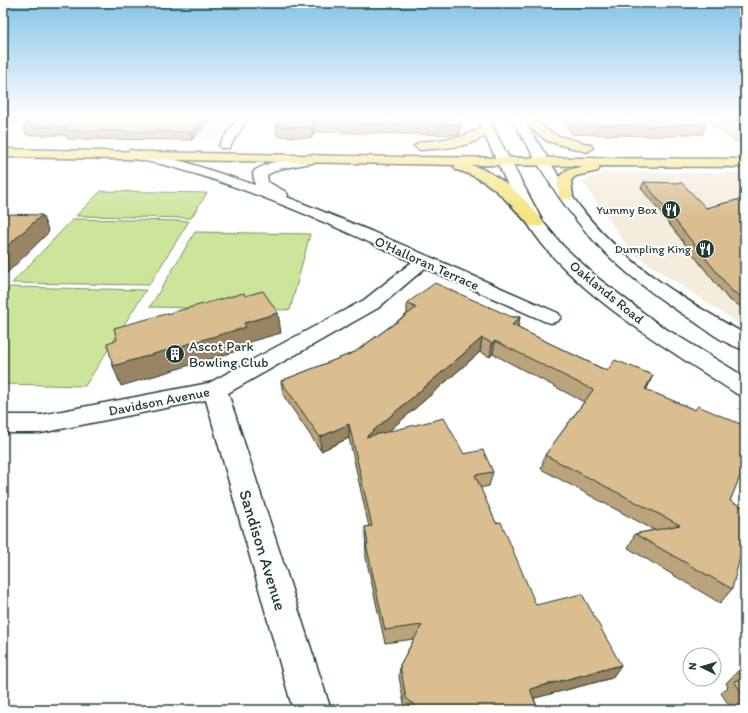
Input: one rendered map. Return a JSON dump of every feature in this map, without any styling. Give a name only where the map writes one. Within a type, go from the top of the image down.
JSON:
[{"type":"main road","points":[[3,153],[60,151]]},
{"type":"main road","points":[[174,151],[312,159],[745,164]]},
{"type":"main road","points":[[403,161],[463,167],[479,172],[498,183],[536,223]]},
{"type":"main road","points":[[566,196],[564,179],[571,173],[602,166],[646,163]]},
{"type":"street","name":"O'Halloran Terrace","points":[[141,151],[304,209],[551,317]]},
{"type":"street","name":"Oaklands Road","points":[[499,151],[536,223],[557,250],[592,283],[650,328],[745,388]]},
{"type":"street","points":[[538,151],[584,223],[640,277],[690,311],[745,343]]},
{"type":"street","name":"O'Halloran Terrace","points":[[304,209],[261,184],[260,173],[275,166],[312,159]]},
{"type":"street","name":"Davidson Avenue","points":[[3,424],[41,424],[215,390],[371,304],[423,261]]},
{"type":"street","name":"Sandison Avenue","points":[[215,390],[312,710]]},
{"type":"shaded area","points":[[603,172],[745,173],[745,328],[632,253],[582,181]]},
{"type":"green space","points":[[101,191],[207,193],[191,218],[76,216]]},
{"type":"green space","points":[[73,219],[189,221],[149,285],[12,283]]},
{"type":"green space","points":[[195,232],[310,234],[290,310],[150,307]]},
{"type":"green space","points":[[10,287],[146,290],[85,386],[3,384],[3,294]]},
{"type":"building","points":[[644,182],[682,183],[706,208],[745,198],[745,299],[732,291]]},
{"type":"building","points":[[3,214],[42,215],[3,250]]},
{"type":"building","points":[[435,283],[512,317],[520,317],[512,325],[607,371],[615,360],[653,375],[645,389],[695,410],[698,406],[745,426],[745,464],[730,501],[745,508],[745,537],[732,589],[635,534],[680,525],[545,455],[593,390],[495,341],[492,343],[482,338],[366,437],[444,418],[464,454],[483,450],[493,472],[475,475],[496,523],[501,522],[536,605],[582,594],[621,665],[530,689],[538,710],[418,710],[417,707],[406,698],[400,665],[422,625],[385,630],[366,544],[368,544],[365,527],[372,526],[349,424],[320,437],[281,381],[355,352],[416,308],[407,303]]},
{"type":"building","points":[[263,291],[278,313],[244,323],[246,327],[113,366],[107,343],[117,340],[114,328],[244,293],[245,296]]},
{"type":"building","points":[[745,667],[745,698],[734,681],[743,679],[738,671]]},
{"type":"place","name":"Yummy Box","points":[[671,210]]},
{"type":"place","name":"Dumpling King","points":[[705,249]]},
{"type":"place","name":"Ascot Park Bowling Club","points":[[175,354]]}]
